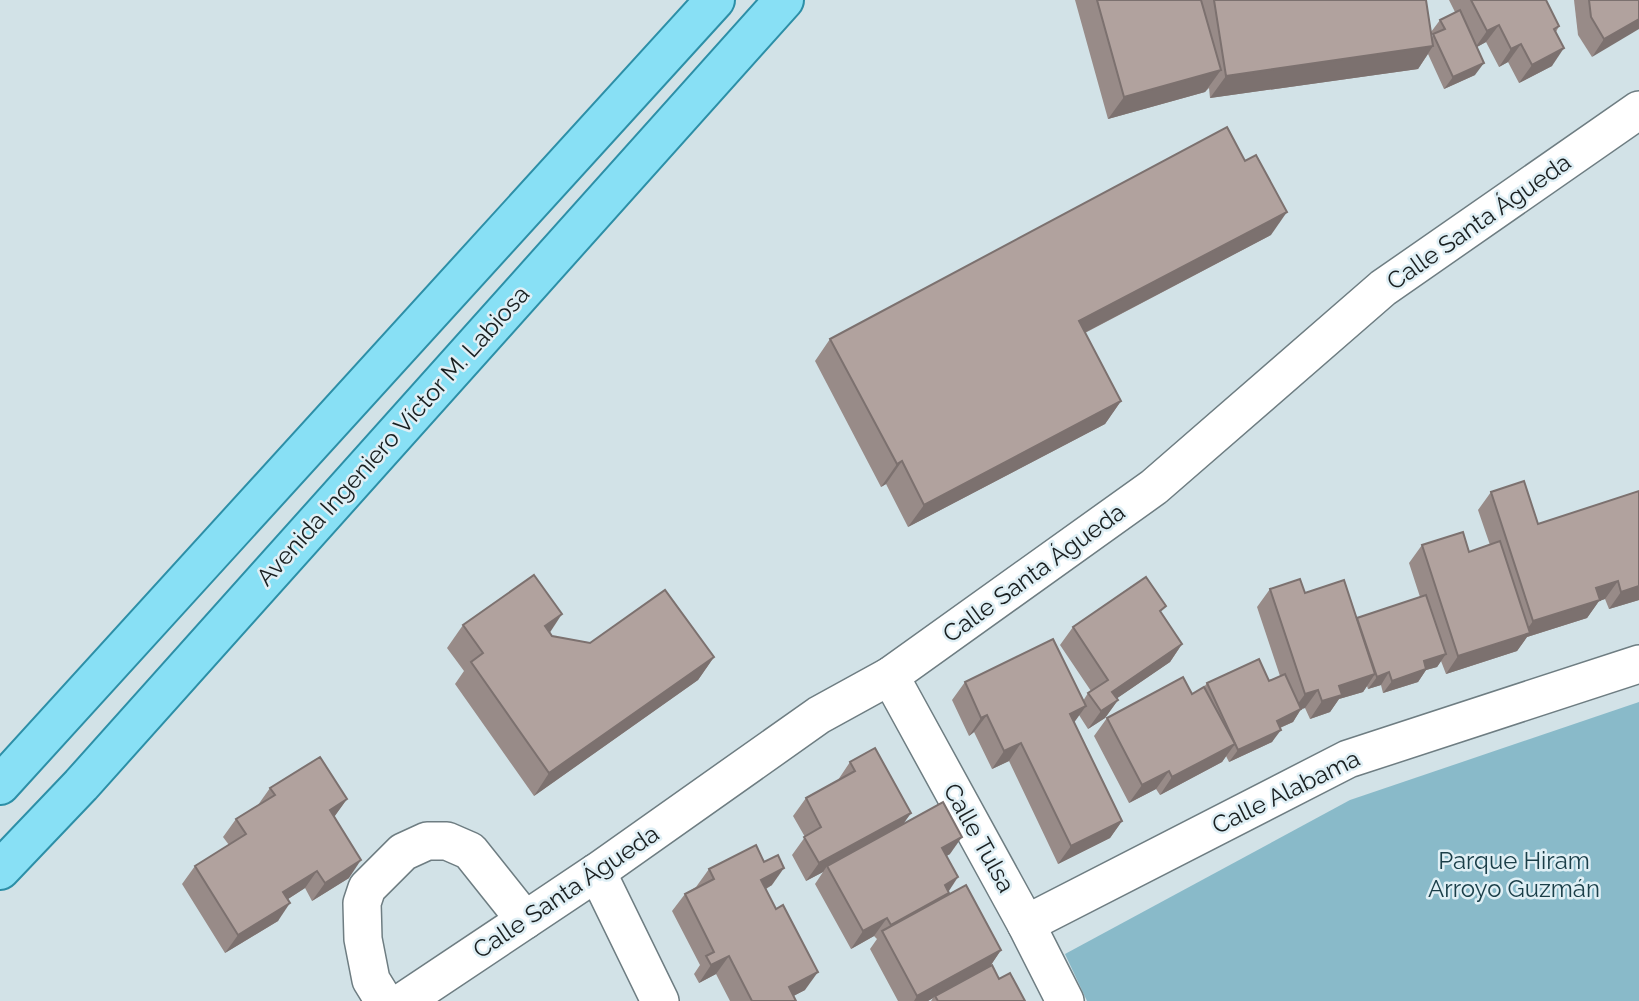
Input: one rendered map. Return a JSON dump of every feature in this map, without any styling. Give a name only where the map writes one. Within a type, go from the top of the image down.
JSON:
[{"type":"main road","points":[[0,785],[715,0]]},
{"type":"main road","name":"Avenida Ingeniero Víctor M. Labiosa","points":[[0,870],[81,785],[784,0]]},
{"type":"street","name":"Calle Santa Águeda","points":[[404,1001],[597,872],[819,715],[890,676],[1154,487],[1383,288],[1639,110]]},
{"type":"street","name":"Calle Alabama","points":[[1026,924],[1348,759],[1639,664]]},
{"type":"street","name":"Calle Tulsa","points":[[890,676],[1026,924],[1065,1001]]},
{"type":"street","points":[[384,1001],[371,980],[363,939],[362,903],[367,888],[403,852],[427,841],[447,841],[470,851],[525,920]]},
{"type":"street","points":[[597,872],[660,1001]]},
{"type":"green space","name":"Parque Hiram Arroyo Guzmán","points":[[1639,702],[1639,1001],[1087,1001],[1065,954],[1350,800]]},
{"type":"building","points":[[1097,0],[1201,0],[1221,70],[1124,97]]},
{"type":"building","points":[[1214,0],[1426,0],[1433,46],[1226,76]]},
{"type":"building","points":[[1471,0],[1546,0],[1559,26],[1554,29],[1564,48],[1532,65],[1521,44],[1511,49],[1499,25],[1487,31]]},
{"type":"building","points":[[1589,0],[1639,0],[1639,19],[1604,39],[1591,17]]},
{"type":"building","points":[[1460,10],[1484,63],[1453,77],[1433,34],[1445,29],[1440,20]]},
{"type":"building","points":[[1227,127],[1245,161],[1256,155],[1287,212],[1079,321],[1121,401],[924,505],[902,461],[897,464],[830,339]]},
{"type":"building","points":[[1524,481],[1538,524],[1639,491],[1639,586],[1621,592],[1618,581],[1596,588],[1600,600],[1533,621],[1491,492]]},
{"type":"building","points":[[1463,532],[1469,552],[1500,541],[1530,633],[1458,656],[1422,545]]},
{"type":"building","points":[[534,575],[562,614],[545,626],[552,636],[590,643],[665,590],[714,657],[549,773],[471,662],[483,653],[463,625]]},
{"type":"building","points":[[1146,577],[1166,606],[1160,611],[1182,644],[1112,692],[1118,700],[1101,711],[1088,693],[1108,680],[1073,627]]},
{"type":"building","points":[[1300,579],[1305,593],[1344,580],[1375,674],[1339,686],[1342,695],[1322,701],[1318,690],[1305,694],[1270,589]]},
{"type":"building","points":[[1426,595],[1446,654],[1424,661],[1426,669],[1392,681],[1389,672],[1377,677],[1357,618]]},
{"type":"building","points":[[1053,639],[1086,706],[1070,714],[1122,821],[1071,846],[1021,743],[1004,751],[987,715],[981,718],[965,682]]},
{"type":"building","points":[[1259,659],[1269,681],[1285,674],[1301,709],[1277,721],[1281,730],[1238,750],[1207,683]]},
{"type":"building","points":[[1183,677],[1192,694],[1204,687],[1235,744],[1172,777],[1169,771],[1142,785],[1107,718]]},
{"type":"building","points":[[875,748],[911,813],[819,863],[804,837],[821,827],[806,798],[855,771],[850,762]]},
{"type":"building","points":[[320,757],[347,799],[330,810],[361,860],[325,883],[317,871],[283,892],[290,903],[238,935],[195,866],[246,834],[236,819],[275,795],[270,788]]},
{"type":"building","points":[[943,802],[962,837],[942,848],[958,877],[945,885],[949,893],[891,925],[887,918],[863,931],[827,866]]},
{"type":"building","points":[[756,845],[764,862],[778,855],[784,868],[761,880],[776,909],[783,905],[818,972],[789,987],[796,1001],[752,1001],[729,956],[711,965],[706,956],[714,952],[685,894],[714,879],[709,869]]},
{"type":"building","points":[[966,885],[1001,950],[917,996],[882,931]]},
{"type":"building","points":[[992,965],[999,979],[1010,973],[1025,1001],[938,1001],[935,996]]}]
